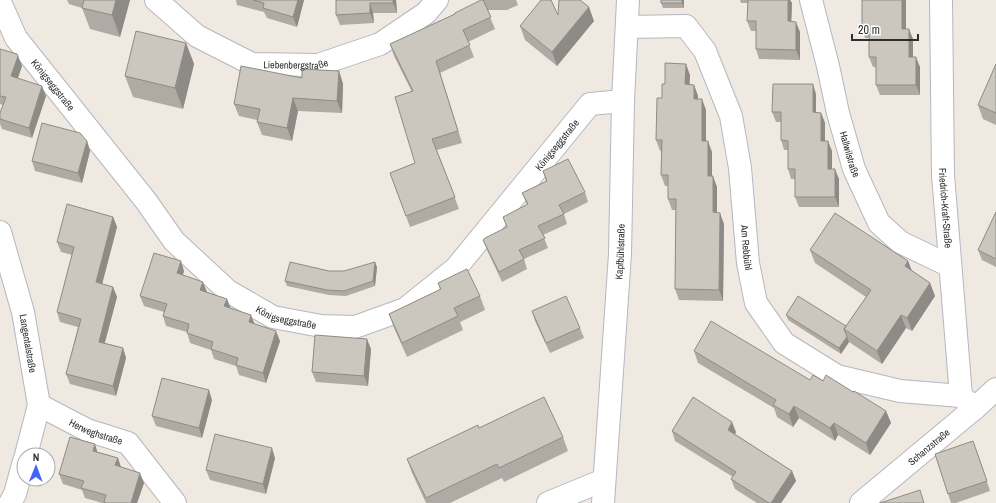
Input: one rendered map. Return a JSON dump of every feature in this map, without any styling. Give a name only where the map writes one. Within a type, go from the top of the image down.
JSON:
[{"type":"street","name":"Liebenbergstraße","points":[[156,0],[197,36],[252,64],[318,65],[380,44],[426,12],[437,0]]},
{"type":"street","name":"Kapfbühlstraße","points":[[603,503],[620,254],[623,101],[628,0]]},
{"type":"street","name":"Hallwilstraße","points":[[811,0],[838,112],[854,169],[879,223],[900,242],[950,266]]},
{"type":"street","name":"Friedrich-Kraft-Straße","points":[[941,0],[943,175],[950,266],[968,402]]},
{"type":"street","name":"Königseggstraße","points":[[0,2],[16,38],[146,201],[174,241],[228,291],[273,317],[322,326],[355,327],[405,309],[456,268],[590,104],[623,101]]},
{"type":"street","name":"Am Rebbühl","points":[[627,27],[686,26],[705,51],[731,116],[740,168],[748,263],[756,303],[784,343],[837,376],[900,391],[968,402]]},
{"type":"street","name":"Langentalstraße","points":[[0,232],[23,312],[39,405],[28,447]]},
{"type":"street","name":"Schanzstraße","points":[[861,503],[968,402],[996,389]]},
{"type":"street","name":"Herweghstraße","points":[[39,405],[87,430],[128,443],[175,503]]},
{"type":"street","points":[[548,503],[604,480]]},
{"type":"street","points":[[16,500],[19,487]]},
{"type":"building","points":[[84,0],[116,0],[112,15],[82,8]]},
{"type":"building","points":[[253,0],[298,0],[293,17],[263,8],[264,3]]},
{"type":"building","points":[[336,0],[393,0],[393,3],[370,3],[370,13],[336,15]]},
{"type":"building","points":[[483,0],[491,17],[463,30],[470,45],[436,61],[458,131],[432,139],[455,197],[406,216],[390,173],[415,163],[395,97],[413,91],[390,44],[455,14]]},
{"type":"building","points":[[541,0],[551,0],[558,15],[559,0],[580,0],[589,7],[552,52],[520,26]]},
{"type":"building","points":[[661,0],[682,0],[682,3],[661,3]]},
{"type":"building","points":[[748,0],[788,0],[788,21],[796,22],[796,50],[756,49],[756,21],[747,21]]},
{"type":"building","points":[[862,0],[902,0],[902,29],[909,29],[909,57],[916,57],[916,85],[876,85],[876,57],[869,57],[869,28],[862,28]]},
{"type":"building","points":[[136,31],[186,43],[175,88],[125,76]]},
{"type":"building","points":[[0,49],[17,54],[18,56],[11,76],[42,86],[29,128],[0,119],[0,113],[6,97],[0,96]]},
{"type":"building","points":[[665,63],[686,64],[685,84],[694,85],[694,99],[702,99],[702,141],[708,141],[708,176],[713,176],[713,212],[720,213],[719,290],[675,289],[676,199],[668,199],[668,175],[661,175],[662,140],[656,140],[657,98],[662,98],[662,84],[665,84]]},
{"type":"building","points":[[996,64],[996,113],[978,105]]},
{"type":"building","points":[[241,66],[302,78],[302,69],[339,71],[337,101],[293,98],[287,128],[257,122],[260,109],[234,104]]},
{"type":"building","points":[[773,84],[813,84],[813,112],[821,113],[821,141],[828,141],[828,169],[835,169],[835,197],[795,197],[795,169],[788,169],[788,141],[781,140],[781,112],[772,112]]},
{"type":"building","points":[[42,123],[80,133],[87,141],[78,173],[32,161]]},
{"type":"building","points":[[568,159],[585,192],[559,205],[564,214],[538,226],[545,238],[519,250],[524,259],[499,272],[483,240],[507,227],[503,217],[528,204],[522,193],[547,181],[543,171]]},
{"type":"building","points":[[67,204],[113,217],[96,282],[113,287],[99,342],[123,348],[113,386],[66,374],[81,319],[57,312],[74,247],[57,242]]},
{"type":"building","points":[[996,212],[996,259],[978,250]]},
{"type":"building","points":[[835,213],[908,261],[905,266],[930,283],[907,318],[901,315],[877,351],[844,329],[871,290],[810,250]]},
{"type":"building","points":[[154,253],[181,261],[177,273],[203,282],[200,290],[227,299],[224,306],[251,315],[249,322],[276,331],[263,373],[236,365],[238,358],[211,349],[213,342],[187,333],[189,324],[163,316],[167,304],[140,296]]},
{"type":"building","points":[[290,262],[329,271],[344,271],[375,262],[373,281],[344,291],[327,290],[285,281]]},
{"type":"building","points":[[467,269],[480,296],[454,308],[458,316],[402,343],[389,314],[441,289],[438,283]]},
{"type":"building","points":[[566,296],[580,328],[546,343],[532,311]]},
{"type":"building","points":[[798,296],[846,326],[844,329],[847,337],[839,348],[786,315]]},
{"type":"building","points":[[711,321],[810,380],[813,375],[823,381],[826,375],[886,411],[866,443],[834,423],[830,428],[794,406],[789,414],[773,405],[776,400],[694,351]]},
{"type":"building","points":[[315,335],[367,339],[364,376],[312,372]]},
{"type":"building","points":[[162,378],[209,390],[199,428],[152,416]]},
{"type":"building","points":[[544,397],[563,437],[499,468],[497,464],[426,498],[407,459],[478,425],[479,428]]},
{"type":"building","points":[[693,397],[732,422],[728,430],[792,471],[771,503],[731,479],[736,472],[672,431]]},
{"type":"building","points":[[215,434],[272,448],[263,484],[206,470]]},
{"type":"building","points":[[70,437],[95,444],[93,451],[118,458],[115,465],[140,473],[131,503],[106,503],[104,502],[106,495],[81,488],[84,481],[59,474]]},
{"type":"building","points":[[973,441],[987,481],[948,494],[935,454]]},
{"type":"building","points":[[920,490],[924,503],[880,503]]}]
